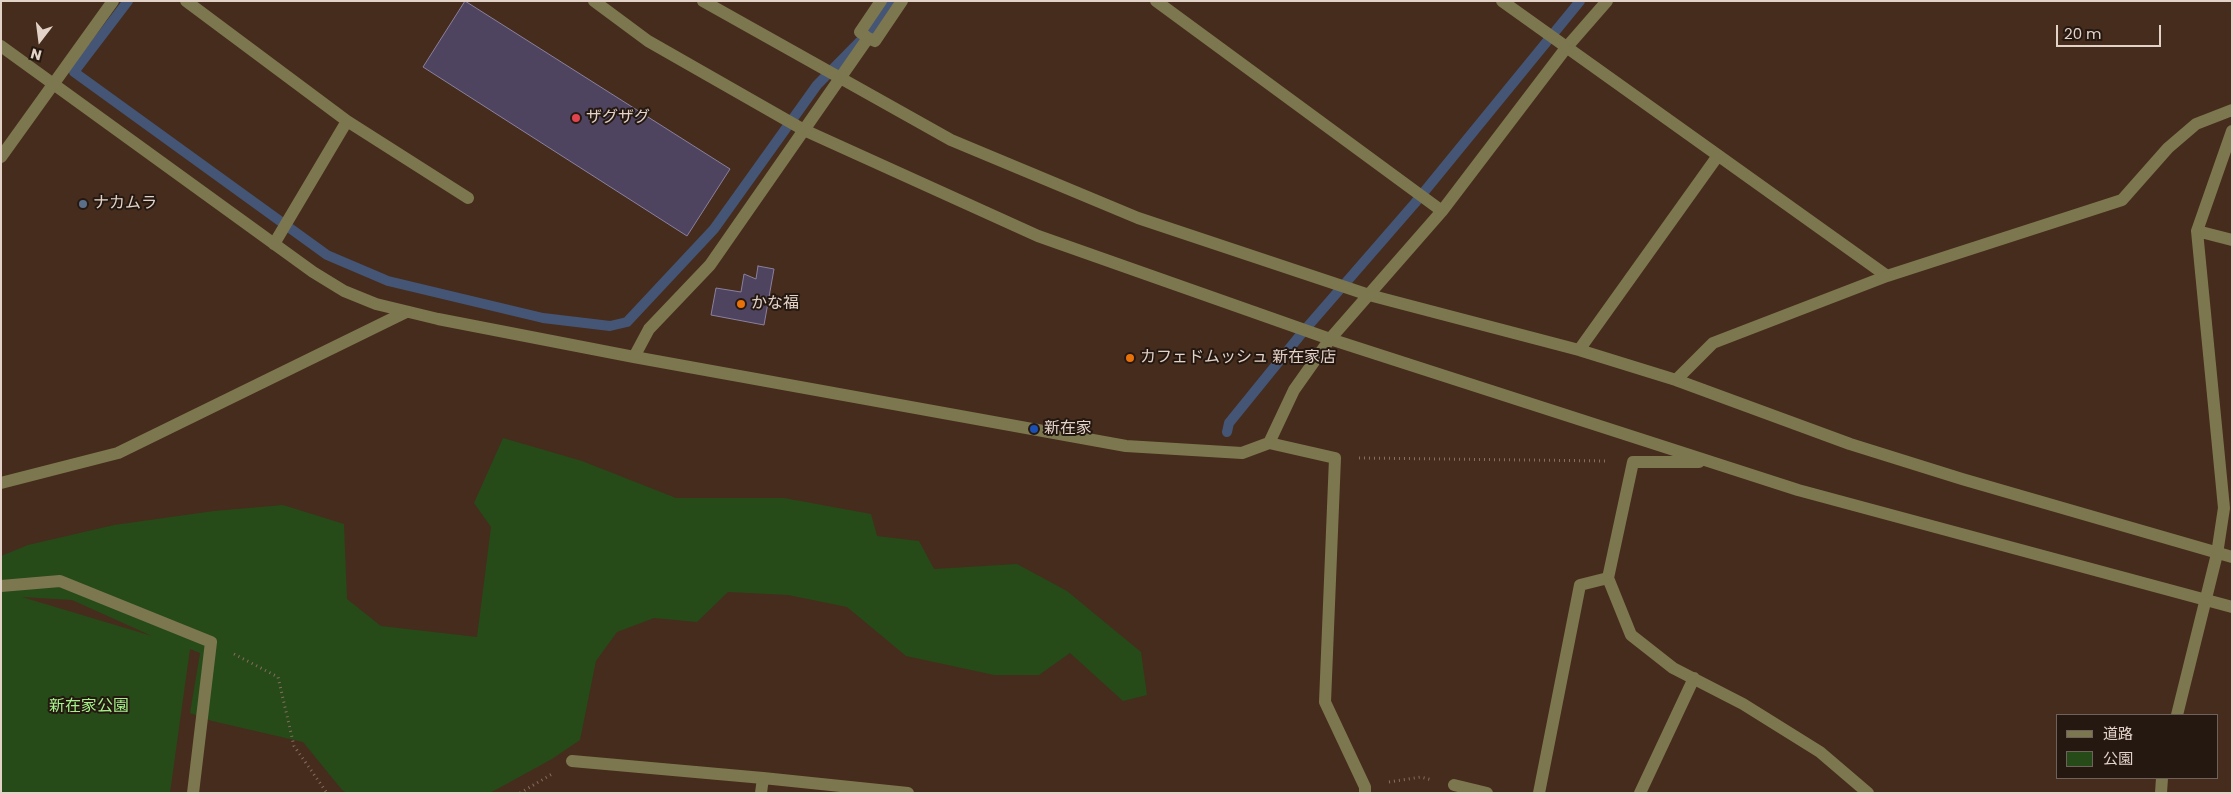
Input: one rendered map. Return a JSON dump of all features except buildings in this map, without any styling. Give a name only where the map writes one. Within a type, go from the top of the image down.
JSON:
[{"type":"street","points":[[1,157],[113,1]]},
{"type":"street","points":[[186,1],[347,121],[468,198]]},
{"type":"street","points":[[594,1],[648,41],[804,130],[1038,236],[1330,338],[1798,490],[1906,521],[2232,607]]},
{"type":"street","points":[[703,1],[951,140],[1138,218],[1369,295],[1579,350],[1676,380],[1850,444],[2232,557]]},
{"type":"street","points":[[881,1],[860,32],[876,41],[902,1]]},
{"type":"street","points":[[1156,1],[1442,211]]},
{"type":"street","points":[[1502,1],[1717,157],[1880,271]]},
{"type":"street","points":[[1269,443],[1294,390],[1330,338],[1442,211],[1561,44],[1608,1]]},
{"type":"street","points":[[634,357],[649,329],[710,265],[868,38]]},
{"type":"street","points":[[1,46],[313,272],[344,291],[376,304],[406,312],[634,357],[1126,446],[1242,452],[1269,443],[1334,458],[1325,702],[1365,790]]},
{"type":"street","points":[[1676,380],[1713,343],[1880,271],[2115,202],[2168,148],[2196,124],[2232,110]]},
{"type":"street","points":[[274,244],[347,121]]},
{"type":"street","points":[[2177,714],[2217,554],[2224,508],[2197,231],[2232,131]]},
{"type":"street","points":[[1579,350],[1717,157]]},
{"type":"street","points":[[2197,231],[2232,240]]},
{"type":"street","points":[[1,483],[118,453],[406,312]]},
{"type":"street","points":[[1712,462],[1634,462],[1608,578],[1632,635],[1673,668],[1744,704],[1820,752],[1868,793]]},
{"type":"street","points":[[1539,793],[1580,585],[1608,578]]},
{"type":"street","points":[[1,586],[60,582],[211,642],[193,793]]},
{"type":"street","points":[[1640,793],[1694,678]]},
{"type":"street","points":[[572,761],[908,793]]},
{"type":"street","points":[[761,793],[762,778]]},
{"type":"street","points":[[2161,793],[2162,779]]},
{"type":"street","points":[[1454,785],[1487,793]]},
{"type":"path","points":[[1334,458],[1634,462]]},
{"type":"path","points":[[211,642],[278,677],[294,746],[328,793]]},
{"type":"path","points":[[520,793],[572,761]]},
{"type":"path","points":[[1365,790],[1421,777],[1454,785]]},
{"type":"green space","name":"新在家公園","points":[[503,438],[582,461],[676,498],[784,498],[871,514],[877,536],[919,541],[934,569],[1017,564],[1067,591],[1141,652],[1147,695],[1123,701],[1070,653],[1039,675],[994,675],[906,656],[847,607],[788,595],[728,592],[697,622],[654,618],[617,632],[596,661],[580,740],[552,759],[490,793],[347,793],[342,790],[303,742],[212,721],[190,713],[200,653],[190,649],[170,793],[1,793],[1,556],[28,545],[114,525],[214,511],[283,505],[344,524],[347,599],[381,626],[477,637],[491,527],[474,503]],"holes":[[[22,597],[72,600],[152,636]]]},
{"type":"waterway","points":[[128,1],[74,72],[327,255],[388,281],[543,318],[610,326],[627,322],[714,229],[817,85],[877,24],[892,1]]},
{"type":"waterway","points":[[1227,432],[1229,423],[1302,333],[1415,203],[1580,1]]},
{"type":"place","name":"ザグザグ","points":[[576,118]]},
{"type":"place","name":"ナカムラ","points":[[83,204]]},
{"type":"place","name":"かな福","points":[[741,304]]},
{"type":"place","name":"カフェドムッシュ 新在家店","points":[[1130,358]]},
{"type":"place","name":"新在家","points":[[1034,429]]}]
